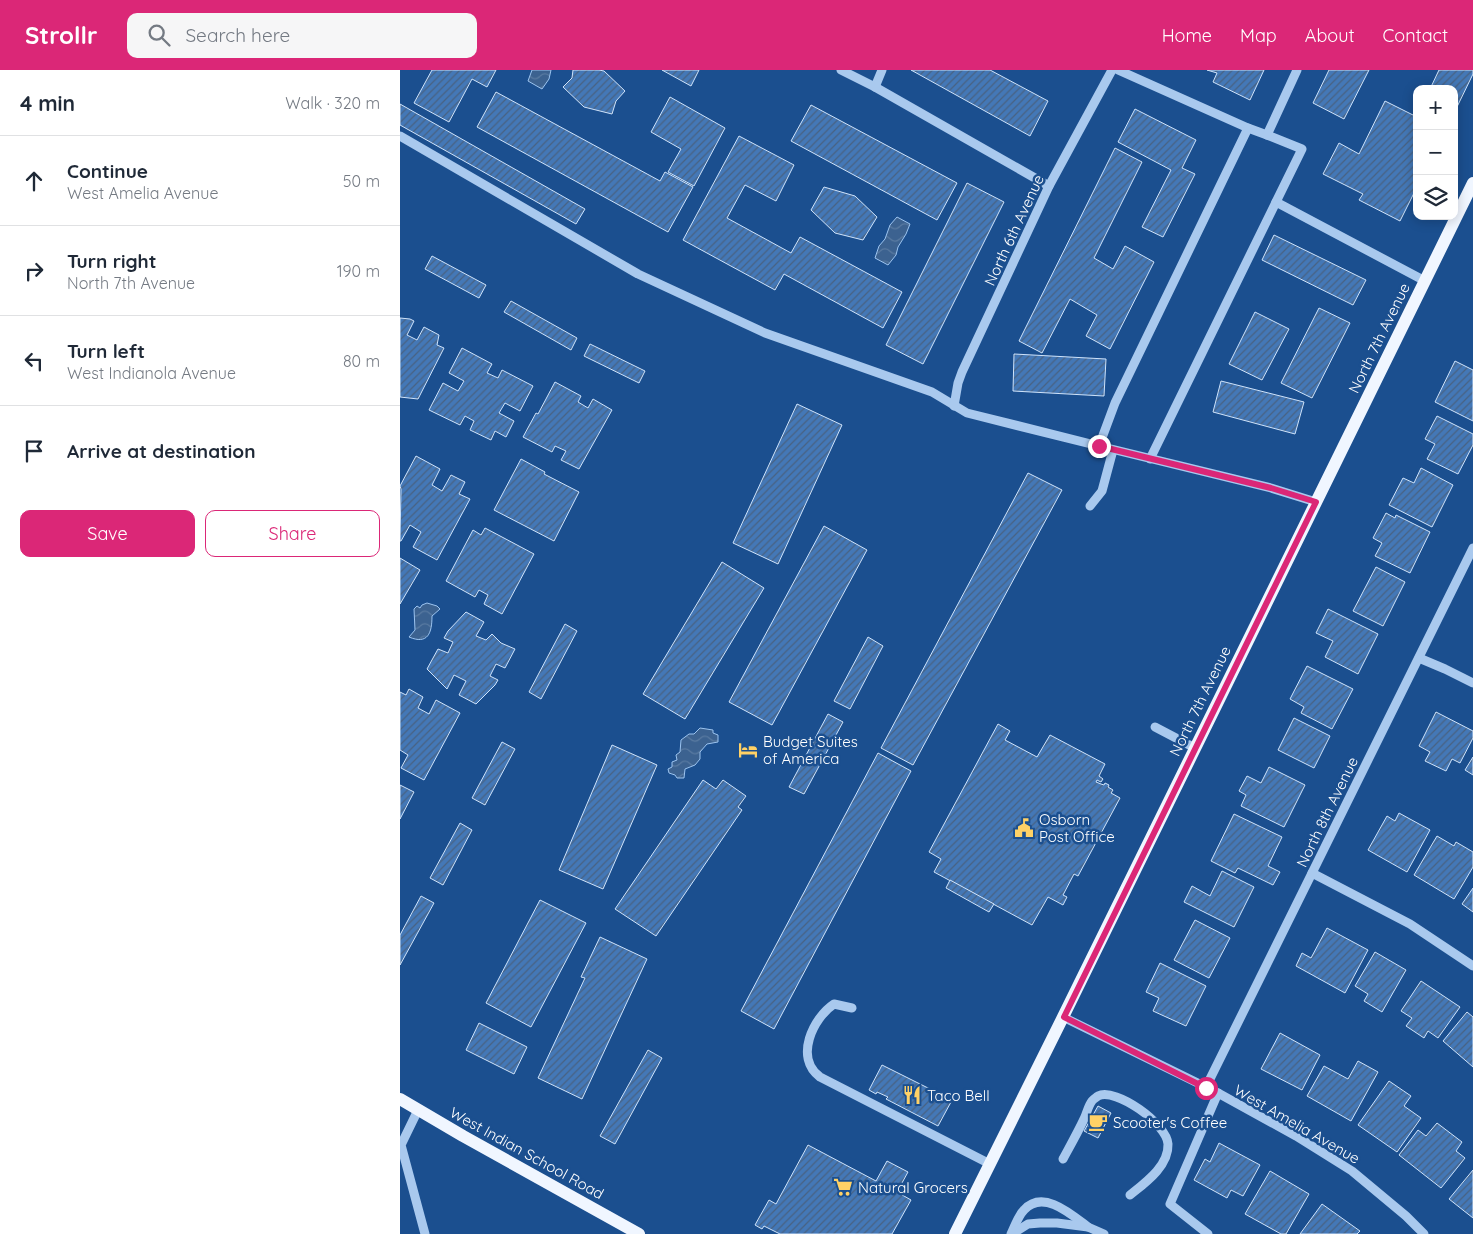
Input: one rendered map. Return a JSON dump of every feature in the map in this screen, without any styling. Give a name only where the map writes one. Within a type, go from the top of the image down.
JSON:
[{"type":"main road","name":"North 7th Avenue","points":[[955,1234],[1064,1017],[1473,183]]},
{"type":"main road","name":"West Indian School Road","points":[[400,1099],[639,1234]]},
{"type":"street","points":[[841,70],[875,87],[1049,186]]},
{"type":"street","points":[[875,87],[882,70]]},
{"type":"street","name":"North 6th Avenue","points":[[954,406],[962,372],[1049,186],[1112,70]]},
{"type":"street","points":[[1118,70],[1248,128],[1302,149],[1150,459]]},
{"type":"street","points":[[1267,135],[1297,70]]},
{"type":"street","points":[[1099,446],[1115,403],[1248,128]]},
{"type":"street","points":[[400,136],[638,274],[765,333],[932,392],[966,412],[1271,488],[1316,502]]},
{"type":"street","points":[[1276,202],[1425,280]]},
{"type":"street","points":[[1090,506],[1102,491],[1113,450]]},
{"type":"street","name":"North 8th Avenue","points":[[1206,1088],[1473,548]]},
{"type":"street","points":[[1419,658],[1473,683]]},
{"type":"street","points":[[1155,727],[1195,748]]},
{"type":"street","points":[[1312,873],[1410,924],[1473,966]]},
{"type":"street","points":[[852,1008],[834,1004],[823,1014],[812,1031],[807,1048],[810,1065],[814,1072],[820,1077],[990,1164]]},
{"type":"street","name":"West Amelia Avenue","points":[[1064,1017],[1218,1093],[1296,1136],[1352,1170],[1424,1234]]},
{"type":"street","points":[[1208,1234],[1170,1204],[1218,1093]]},
{"type":"street","points":[[1063,1159],[1092,1101],[1097,1096],[1105,1094],[1129,1103],[1154,1121],[1162,1130],[1167,1139],[1168,1146],[1166,1157],[1161,1164],[1147,1181],[1130,1195]]},
{"type":"street","points":[[418,1110],[401,1145],[424,1234]]},
{"type":"street","points":[[1011,1234],[1024,1209],[1032,1203],[1041,1200],[1069,1212],[1088,1227],[1104,1234]]},
{"type":"street","points":[[1011,1234],[1028,1224],[1057,1223],[1088,1227]]},
{"type":"water","points":[[532,70],[551,70],[549,79],[542,89],[528,81]]},
{"type":"water","points":[[897,217],[910,224],[896,255],[888,265],[875,258],[890,225]]},
{"type":"water","points":[[427,603],[440,609],[432,616],[428,636],[421,639],[409,637],[415,630],[414,609],[417,606],[420,608]]},
{"type":"water","points":[[700,728],[713,730],[713,733],[718,735],[718,742],[707,744],[700,752],[700,759],[695,765],[685,769],[684,778],[677,778],[669,773],[668,769],[672,767],[672,762],[677,760],[676,755],[680,752],[681,740],[689,734],[694,734]]},
{"type":"building","points":[[432,70],[496,70],[487,87],[472,79],[449,122],[414,103]]},
{"type":"building","points":[[573,70],[604,71],[625,91],[616,101],[612,114],[584,107],[563,87],[572,78]]},
{"type":"building","points":[[662,70],[699,70],[691,86]]},
{"type":"building","points":[[911,70],[990,70],[1048,101],[1030,136]]},
{"type":"building","points":[[1207,70],[1264,70],[1250,100],[1213,82],[1217,73]]},
{"type":"building","points":[[1329,70],[1369,70],[1344,119],[1313,103]]},
{"type":"building","points":[[1439,70],[1473,70],[1473,74],[1458,105],[1458,85],[1432,85]]},
{"type":"building","points":[[496,92],[660,181],[665,172],[693,187],[668,232],[477,127]]},
{"type":"building","points":[[670,97],[725,128],[694,186],[668,172],[681,149],[651,132]]},
{"type":"building","points":[[1385,101],[1413,115],[1413,195],[1400,221],[1359,200],[1363,194],[1323,174],[1339,143],[1359,154]]},
{"type":"building","points":[[400,104],[585,209],[576,224],[400,125]]},
{"type":"building","points":[[811,105],[957,183],[937,220],[791,141]]},
{"type":"building","points":[[1135,109],[1196,140],[1182,168],[1195,174],[1163,237],[1142,227],[1171,170],[1118,142]]},
{"type":"building","points":[[739,136],[794,165],[776,201],[745,185],[727,218],[791,253],[800,237],[902,292],[883,328],[784,274],[775,290],[683,240]]},
{"type":"building","points":[[1115,148],[1142,162],[1094,258],[1113,269],[1125,246],[1154,262],[1110,349],[1086,336],[1097,315],[1070,299],[1042,353],[1019,341]]},
{"type":"building","points":[[967,183],[1004,202],[923,364],[886,345]]},
{"type":"building","points":[[824,187],[855,196],[877,217],[863,240],[835,233],[811,210]]},
{"type":"building","points":[[1274,235],[1366,280],[1353,305],[1262,260]]},
{"type":"building","points":[[432,256],[486,285],[479,298],[425,269]]},
{"type":"building","points":[[511,301],[577,338],[571,350],[504,312]]},
{"type":"building","points":[[1319,308],[1350,323],[1312,398],[1281,383]]},
{"type":"building","points":[[1255,312],[1289,329],[1262,380],[1229,364]]},
{"type":"building","points":[[400,318],[414,321],[407,335],[417,340],[424,327],[439,335],[437,345],[444,348],[418,399],[400,397]]},
{"type":"building","points":[[590,344],[645,371],[639,383],[584,356]]},
{"type":"building","points":[[462,348],[492,364],[487,373],[498,378],[502,370],[533,386],[520,411],[505,403],[499,413],[514,421],[506,437],[495,431],[491,440],[470,430],[474,421],[465,416],[460,425],[429,410],[443,383],[458,391],[464,381],[449,373]]},
{"type":"building","points":[[1014,354],[1106,359],[1104,396],[1013,391]]},
{"type":"building","points":[[1455,361],[1473,370],[1473,421],[1435,402]]},
{"type":"building","points":[[1221,381],[1304,402],[1295,434],[1213,412]]},
{"type":"building","points":[[555,382],[581,396],[578,402],[588,408],[593,399],[612,410],[579,469],[561,460],[566,451],[555,446],[552,452],[523,437]]},
{"type":"building","points":[[797,404],[842,425],[778,564],[733,543]]},
{"type":"building","points":[[1437,416],[1473,434],[1473,445],[1458,474],[1427,459],[1435,444],[1425,439]]},
{"type":"building","points":[[416,456],[440,469],[432,485],[442,491],[451,475],[465,482],[459,494],[470,499],[437,560],[413,547],[421,532],[410,525],[400,541],[400,486]]},
{"type":"building","points":[[521,459],[545,472],[544,474],[579,492],[554,541],[494,510]]},
{"type":"building","points":[[1421,468],[1453,485],[1432,527],[1389,505],[1403,478],[1414,483]]},
{"type":"building","points":[[1028,473],[1062,490],[913,765],[881,748]]},
{"type":"building","points":[[1386,513],[1395,518],[1396,515],[1430,532],[1410,573],[1375,556],[1382,543],[1373,538]]},
{"type":"building","points":[[824,526],[867,550],[772,725],[729,702]]},
{"type":"building","points":[[485,528],[534,554],[502,614],[484,604],[488,595],[479,590],[475,597],[446,581],[473,530],[481,535]]},
{"type":"building","points":[[400,558],[420,570],[400,604]]},
{"type":"building","points":[[722,562],[764,588],[685,719],[643,694]]},
{"type":"building","points":[[1376,567],[1405,582],[1383,626],[1353,611]]},
{"type":"building","points":[[1328,609],[1378,634],[1358,674],[1325,657],[1333,641],[1316,633]]},
{"type":"building","points":[[466,612],[484,622],[476,636],[486,640],[492,634],[501,643],[515,649],[505,668],[496,664],[490,676],[498,680],[476,704],[459,695],[466,681],[454,675],[447,689],[427,669],[438,649],[448,653],[453,642],[444,638]]},
{"type":"building","points":[[565,624],[577,631],[541,699],[529,692]]},
{"type":"building","points":[[868,637],[883,646],[850,709],[834,701]]},
{"type":"building","points":[[1307,666],[1353,689],[1332,729],[1301,713],[1304,707],[1290,699]]},
{"type":"building","points":[[409,689],[423,697],[418,708],[429,714],[436,700],[460,713],[424,780],[401,768],[408,755],[400,750],[400,692],[406,695]]},
{"type":"building","points":[[1436,712],[1473,731],[1473,738],[1460,763],[1452,759],[1446,771],[1425,761],[1430,752],[1419,746]]},
{"type":"building","points":[[828,714],[843,722],[804,794],[789,787]]},
{"type":"building","points":[[1294,718],[1330,736],[1314,768],[1278,750]]},
{"type":"building","name":"Osborn Post Office","points":[[998,724],[1010,731],[1005,740],[1037,757],[1050,735],[1105,764],[1099,776],[1103,779],[1101,782],[1097,780],[1096,782],[1109,785],[1108,787],[1113,790],[1111,793],[1120,798],[1078,876],[1074,874],[1063,895],[1067,897],[1063,905],[1048,897],[1032,925],[934,872],[941,859],[929,852]]},
{"type":"building","points":[[502,742],[515,749],[485,805],[472,798]]},
{"type":"building","points":[[612,745],[657,765],[603,889],[559,870]]},
{"type":"building","points":[[878,753],[911,771],[774,1029],[741,1011]]},
{"type":"building","points":[[1473,757],[1473,775],[1465,770]]},
{"type":"building","points":[[1269,767],[1305,785],[1284,827],[1241,806],[1246,795],[1239,791],[1247,776],[1261,783]]},
{"type":"building","points":[[703,780],[716,789],[723,780],[746,796],[738,807],[742,810],[656,936],[615,909]]},
{"type":"building","points":[[400,785],[414,792],[400,819]]},
{"type":"building","points":[[1399,813],[1430,830],[1407,872],[1368,850],[1387,816],[1395,821]]},
{"type":"building","points":[[1234,814],[1282,837],[1268,866],[1280,872],[1273,885],[1238,868],[1235,873],[1211,861]]},
{"type":"building","points":[[460,823],[472,830],[443,885],[430,878]]},
{"type":"building","points":[[1437,836],[1454,846],[1456,842],[1473,852],[1473,867],[1454,899],[1414,875]]},
{"type":"building","points":[[1222,871],[1254,887],[1234,927],[1184,902],[1192,886],[1210,896]]},
{"type":"building","points":[[950,880],[994,904],[989,912],[946,888]]},
{"type":"building","points":[[1473,888],[1473,912],[1462,904]]},
{"type":"building","points":[[421,896],[434,903],[400,965],[400,935]]},
{"type":"building","points":[[540,900],[586,923],[531,1027],[486,1003]]},
{"type":"building","points":[[1195,920],[1230,938],[1209,978],[1174,960]]},
{"type":"building","points":[[1327,928],[1368,950],[1345,993],[1296,966],[1302,953],[1311,958]]},
{"type":"building","points":[[600,937],[647,959],[582,1099],[538,1078],[585,978],[581,977]]},
{"type":"building","points":[[1375,952],[1406,970],[1382,1012],[1364,1001],[1368,994],[1355,986]]},
{"type":"building","points":[[1160,963],[1206,986],[1186,1026],[1153,1011],[1159,998],[1146,992]]},
{"type":"building","points":[[1421,981],[1460,1007],[1438,1038],[1428,1031],[1424,1038],[1406,1026],[1412,1018],[1401,1011]]},
{"type":"building","points":[[1467,1012],[1473,1017],[1473,1067],[1443,1041]]},
{"type":"building","points":[[479,1023],[527,1047],[514,1074],[466,1050]]},
{"type":"building","points":[[1280,1033],[1320,1055],[1302,1090],[1261,1069]]},
{"type":"building","points":[[648,1050],[662,1058],[615,1144],[600,1136]]},
{"type":"building","points":[[1358,1061],[1378,1072],[1351,1121],[1307,1096],[1324,1066],[1348,1079]]},
{"type":"building","name":"Taco Bell","points":[[882,1065],[936,1092],[951,1102],[938,1126],[886,1099],[888,1097],[869,1090]]},
{"type":"building","points":[[1389,1081],[1411,1096],[1404,1106],[1421,1118],[1397,1152],[1358,1125]]},
{"type":"building","name":"Scooter's Coffee","points":[[1098,1106],[1111,1113],[1098,1138],[1084,1131]]},
{"type":"building","points":[[1437,1123],[1462,1142],[1456,1151],[1465,1158],[1441,1188],[1399,1155],[1418,1130],[1426,1136]]},
{"type":"building","points":[[1219,1143],[1260,1165],[1243,1196],[1231,1190],[1227,1198],[1194,1180],[1205,1159],[1210,1162]]},
{"type":"building","name":"Natural Grocers","points":[[808,1145],[876,1181],[887,1161],[908,1172],[897,1192],[911,1200],[892,1234],[780,1234],[764,1226],[762,1229],[755,1225],[769,1200],[776,1204]]},
{"type":"building","points":[[1473,1170],[1473,1218],[1449,1199]]},
{"type":"building","points":[[1270,1171],[1309,1194],[1286,1234],[1281,1234],[1245,1214]]},
{"type":"building","points":[[1322,1204],[1360,1231],[1357,1234],[1300,1234]]},
{"type":"place","name":"Budget Suites of America","points":[[748,750]]},
{"type":"place","name":"Osborn Post Office","points":[[1024,828]]},
{"type":"place","name":"Taco Bell","points":[[912,1095]]},
{"type":"place","name":"Scooter's Coffee","points":[[1098,1122]]},
{"type":"place","name":"Natural Grocers","points":[[843,1187]]},
{"type":"route","points":[[1099,446],[1271,488],[1316,502],[1064,1017],[1206,1088]]}]
